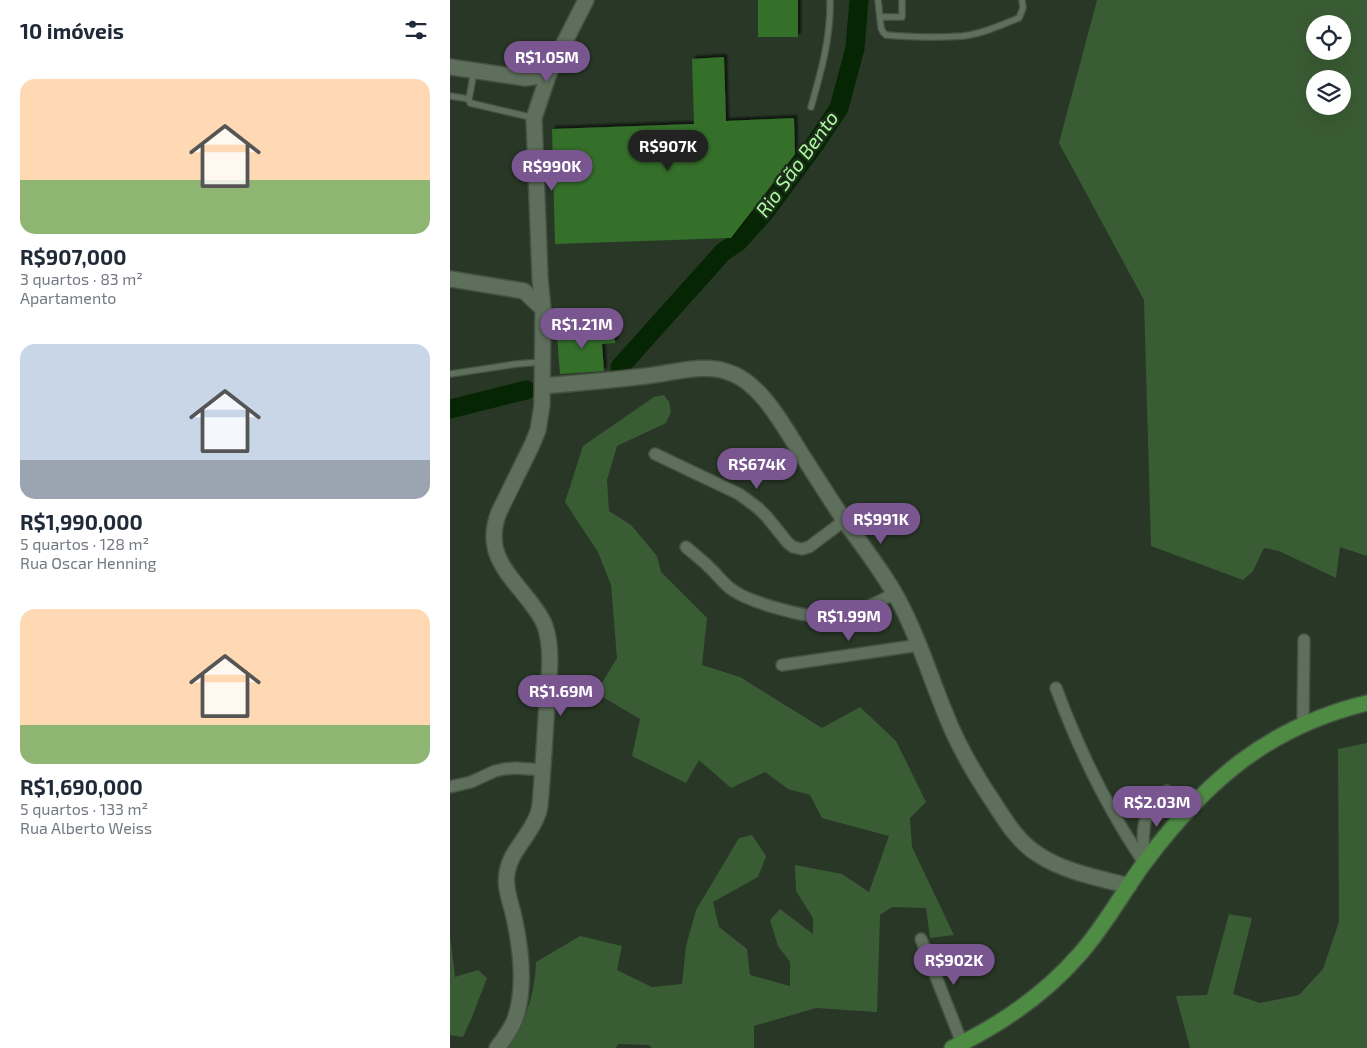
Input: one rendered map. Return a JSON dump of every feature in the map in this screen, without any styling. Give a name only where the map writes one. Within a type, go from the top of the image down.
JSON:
[{"type":"main road","points":[[957,1046],[1002,1021],[1045,989],[1061,974],[1093,939],[1144,863],[1176,822],[1211,786],[1257,750],[1303,724],[1336,711],[1367,703]]},
{"type":"street","points":[[536,111],[549,73],[586,0]]},
{"type":"street","points":[[450,67],[525,78],[549,73]]},
{"type":"street","points":[[497,1048],[515,1018],[519,1002],[521,979],[520,944],[506,884],[510,861],[537,817],[540,805],[549,671],[548,634],[544,623],[501,563],[494,545],[493,534],[494,524],[532,446],[541,417],[543,309],[540,278],[536,111],[531,86],[525,78]]},
{"type":"street","points":[[524,291],[540,278]]},
{"type":"street","points":[[450,279],[524,291],[543,309]]},
{"type":"street","points":[[543,386],[631,378],[703,368],[729,372],[751,384],[769,406],[895,593],[920,645],[943,709],[957,741],[1011,829],[1038,855],[1053,863],[1129,886]]},
{"type":"street","points":[[655,454],[747,499],[767,517],[788,543],[794,547],[802,549],[809,547],[845,520]]},
{"type":"street","points":[[686,547],[709,566],[726,586],[734,591],[751,600],[807,616],[847,613],[895,593]]},
{"type":"street","points":[[1303,724],[1304,640]]},
{"type":"street","points":[[782,665],[920,645]]},
{"type":"street","points":[[1056,688],[1072,729],[1096,781],[1114,816],[1144,863]]},
{"type":"street","points":[[450,787],[471,782],[504,769],[543,770]]},
{"type":"street","points":[[1144,863],[1144,825],[1146,818],[1150,810],[1167,792]]},
{"type":"street","points":[[921,939],[957,1046]]},
{"type":"lane","points":[[811,107],[826,49],[830,0]]},
{"type":"lane","points":[[878,0],[883,32],[913,37],[964,36],[984,31],[1019,18],[1023,8],[1022,0]]},
{"type":"lane","points":[[880,17],[902,17],[902,0]]},
{"type":"lane","points":[[474,71],[470,103],[536,111]]},
{"type":"lane","points":[[450,96],[469,99]]},
{"type":"lane","points":[[450,374],[542,362]]},
{"type":"green space","points":[[1097,0],[1367,0],[1367,556],[1340,547],[1336,578],[1279,551],[1264,548],[1253,571],[1243,580],[1151,546],[1144,300],[1059,143]]},
{"type":"green space","points":[[664,395],[669,402],[671,412],[666,423],[617,446],[607,480],[609,511],[631,525],[657,556],[661,572],[707,618],[702,665],[740,677],[822,728],[860,707],[896,741],[926,802],[910,818],[912,847],[954,935],[930,938],[926,908],[892,907],[880,915],[877,1012],[816,1008],[754,1026],[754,1048],[652,1048],[649,1045],[619,1044],[615,1048],[506,1048],[519,1028],[528,1007],[534,985],[536,962],[580,936],[622,946],[617,970],[652,987],[682,984],[686,946],[696,910],[739,838],[752,835],[766,856],[758,877],[713,902],[719,927],[747,949],[750,975],[790,986],[790,962],[778,946],[770,920],[780,909],[813,934],[813,918],[796,891],[795,865],[842,874],[869,892],[889,836],[822,818],[810,795],[788,789],[765,772],[731,788],[699,760],[686,783],[632,756],[640,719],[596,693],[617,658],[611,585],[598,552],[565,502],[583,446],[654,397]]},
{"type":"green space","points":[[1367,743],[1367,1048],[1190,1048],[1176,996],[1207,995],[1229,914],[1252,918],[1233,994],[1260,1003],[1299,995],[1323,969],[1339,922],[1338,749]]},
{"type":"green space","points":[[450,935],[455,977],[478,970],[487,978],[463,1037],[450,1035]]},
{"type":"building","points":[[758,0],[798,0],[798,37],[758,37]]},
{"type":"building","points":[[724,57],[726,121],[794,118],[795,154],[731,238],[555,244],[552,129],[694,124],[692,59]]},
{"type":"building","points":[[567,318],[576,333],[614,330],[615,343],[602,344],[604,371],[560,374],[557,335],[566,334]]},
{"type":"waterway","name":"Rio São Bento","points":[[620,367],[723,252],[738,242],[764,213],[839,108],[855,48],[859,0]]},
{"type":"waterway","name":"Rio São Bento","points":[[450,409],[526,390]]}]
